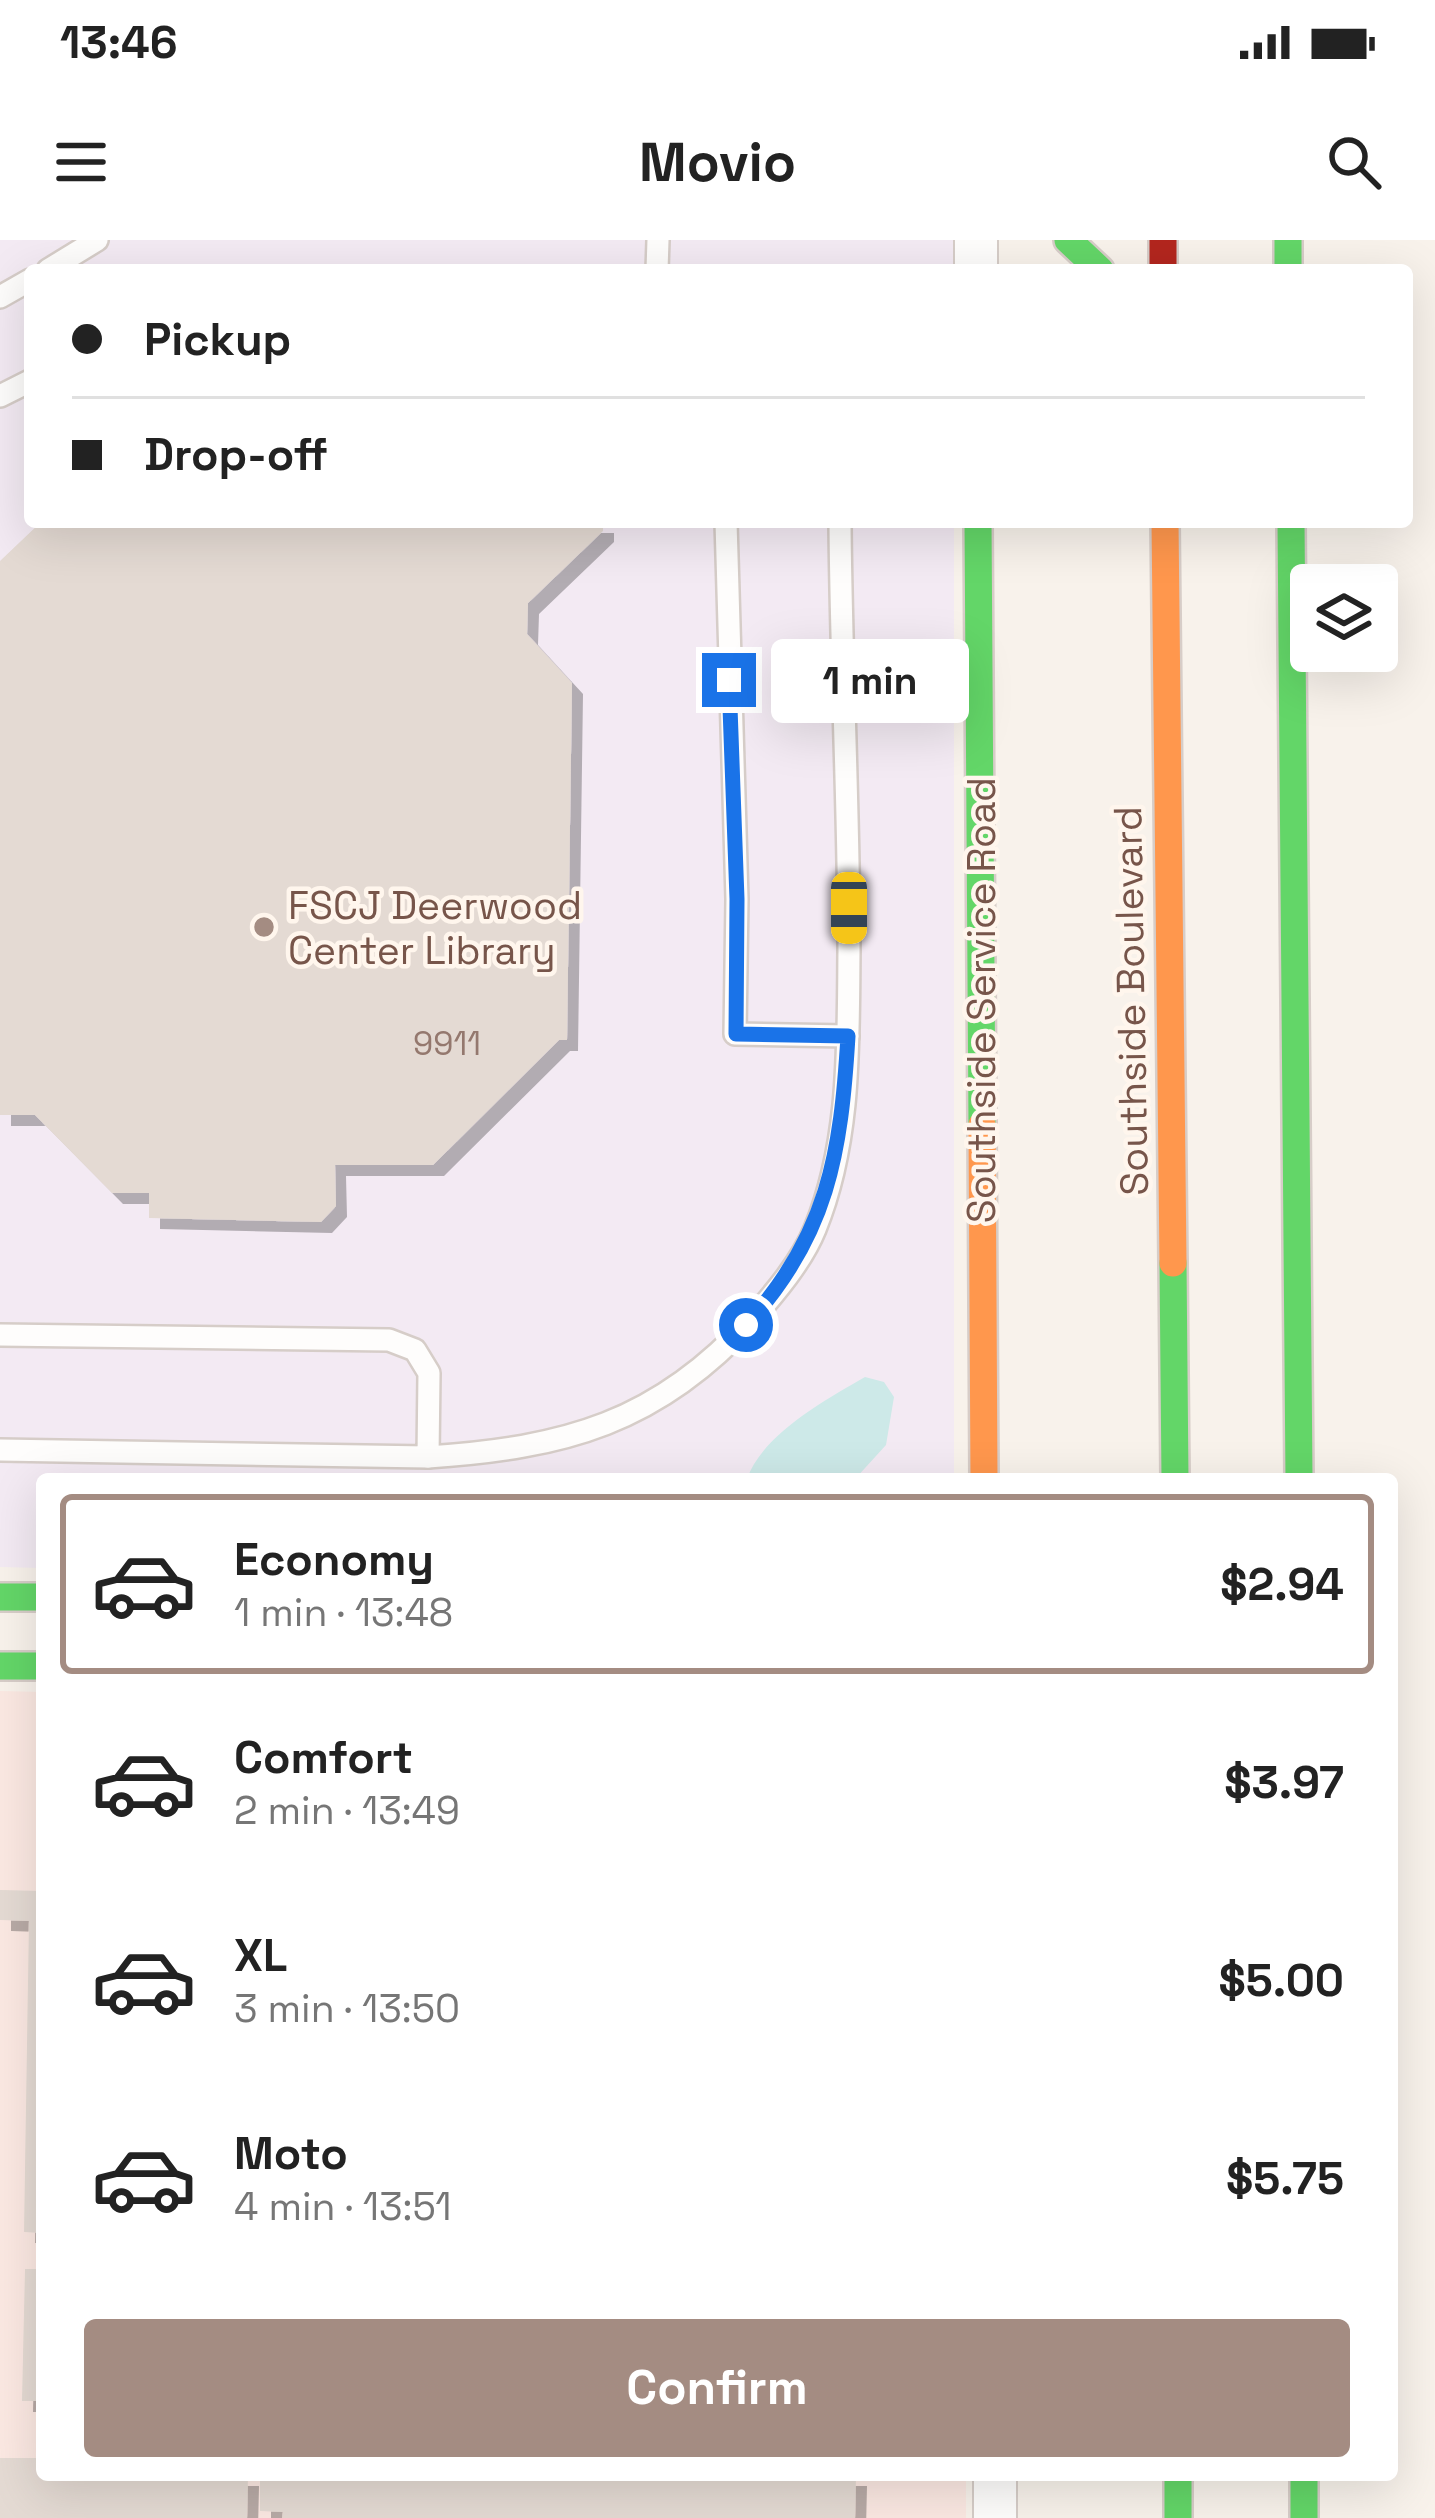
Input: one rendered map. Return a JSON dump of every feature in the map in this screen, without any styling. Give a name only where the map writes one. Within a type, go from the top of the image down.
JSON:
[{"type":"main road","points":[[1068,240],[1094,264]]},
{"type":"main road","name":"Southside Service Road","points":[[978,528],[984,1473]]},
{"type":"main road","name":"Southside Boulevard","points":[[1165,528],[1175,1473]]},
{"type":"main road","points":[[1291,528],[1299,1473]]},
{"type":"main road","points":[[0,1597],[36,1597]]},
{"type":"main road","points":[[0,1666],[36,1666]]},
{"type":"main road","points":[[1178,2481],[1178,2518]]},
{"type":"main road","points":[[1304,2481],[1304,2518]]},
{"type":"street","points":[[995,2481],[995,2518]]},
{"type":"lane","points":[[57,264],[97,240]]},
{"type":"lane","points":[[726,528],[737,899],[736,1034],[848,1036]]},
{"type":"lane","points":[[0,1450],[428,1457],[519,1451],[582,1433],[670,1394],[719,1355],[773,1296],[814,1232],[842,1134],[848,1036],[849,821],[840,528]]},
{"type":"lane","points":[[0,1335],[405,1344],[429,1373],[428,1457]]},
{"type":"shaded area","points":[[0,240],[953,240],[953,264],[24,264],[24,528],[954,528],[954,1473],[36,1473],[36,1568],[0,1567]]},
{"type":"shaded area","points":[[0,1691],[36,1692],[36,2481],[966,2481],[966,2518],[0,2518]]},
{"type":"water","points":[[865,1377],[884,1382],[894,1397],[886,1445],[860,1473],[750,1473],[780,1433]]},
{"type":"building","points":[[35,528],[603,528],[528,603],[527,634],[572,683],[567,1040],[559,1040],[433,1165],[335,1165],[336,1206],[321,1222],[149,1218],[149,1193],[112,1193],[35,1115],[0,1115],[0,561]]},
{"type":"building","points":[[0,1890],[36,1891],[36,2233],[24,2232],[29,1921],[0,1920]]},
{"type":"building","points":[[25,2269],[36,2269],[36,2401],[22,2401]]},
{"type":"building","points":[[0,2458],[36,2458],[36,2481],[248,2481],[247,2518],[0,2518]]},
{"type":"building","points":[[260,2481],[856,2481],[855,2518],[282,2518],[283,2512],[260,2511]]},
{"type":"traffic: fast","points":[[1068,240],[1094,264]]},
{"type":"traffic: fast","points":[[1288,240],[1288,264]]},
{"type":"traffic: fast","points":[[978,528],[982,1125]]},
{"type":"traffic: fast","points":[[1291,528],[1299,1473]]},
{"type":"traffic: fast","points":[[1173,1263],[1175,1473]]},
{"type":"traffic: fast","points":[[0,1597],[36,1597]]},
{"type":"traffic: fast","points":[[0,1666],[36,1666]]},
{"type":"traffic: fast","points":[[1178,2481],[1178,2518]]},
{"type":"traffic: fast","points":[[1304,2481],[1304,2518]]},
{"type":"traffic: slow","points":[[1165,528],[1173,1263]]},
{"type":"traffic: slow","points":[[982,1125],[984,1473]]},
{"type":"traffic: jam","points":[[1163,240],[1163,264]]},
{"type":"place","name":"FSCJ Deerwood Center Library","points":[[264,927]]},
{"type":"route","points":[[729,680],[737,899],[736,1034],[848,1036],[842,1134],[814,1232],[773,1296],[746,1325]]}]
